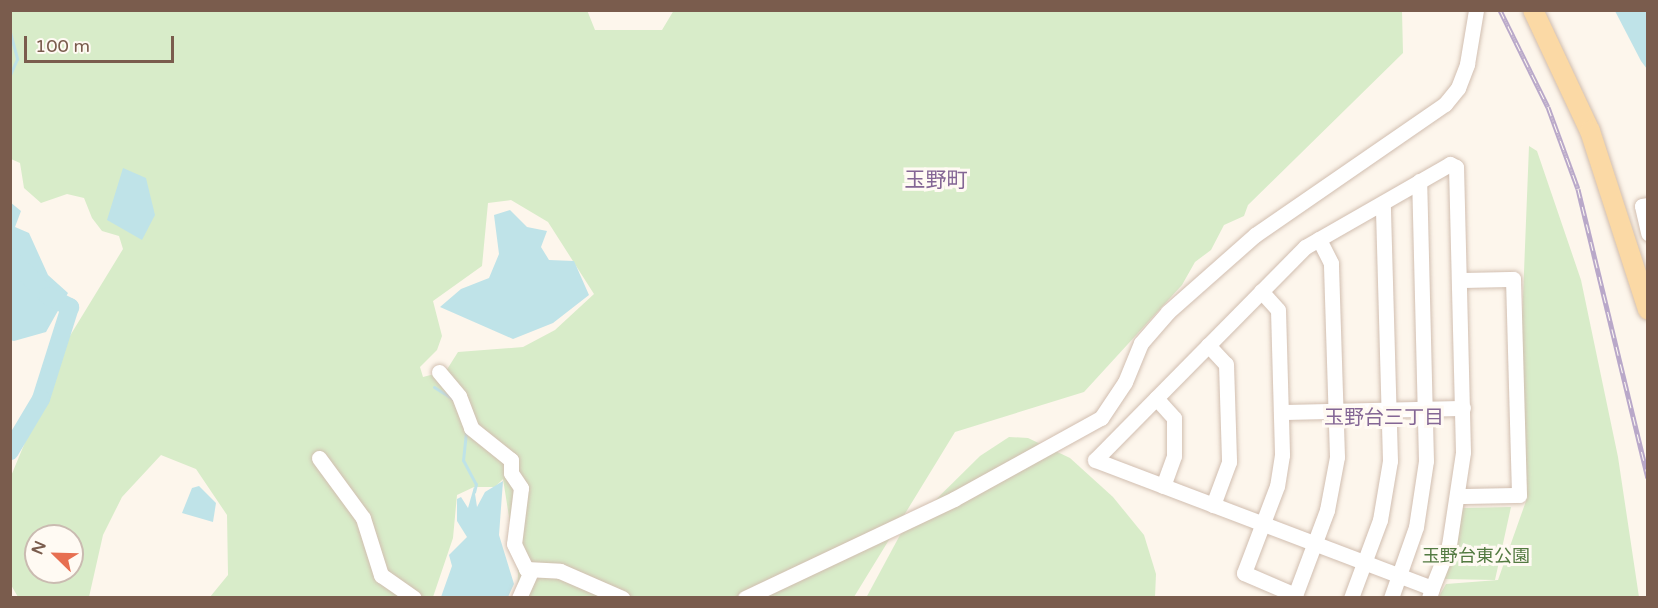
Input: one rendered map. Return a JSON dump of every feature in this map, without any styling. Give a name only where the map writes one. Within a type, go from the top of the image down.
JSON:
[{"type":"main road","points":[[1533,10],[1590,131],[1644,285],[1647,310]]},
{"type":"street","points":[[745,597],[954,499],[1101,418],[1125,382],[1141,343],[1167,312],[1255,235],[1445,104],[1458,88],[1467,64],[1476,10]]},
{"type":"street","points":[[1450,164],[1456,167],[1462,408],[1460,496],[1430,593],[1399,576],[1095,460],[1305,247],[1383,203],[1450,164]]},
{"type":"street","points":[[1391,597],[1425,486],[1427,409],[1419,181]]},
{"type":"street","points":[[1352,597],[1387,491],[1389,410],[1383,203]]},
{"type":"street","points":[[1647,205],[1642,206],[1647,233]]},
{"type":"street","points":[[1261,291],[1278,310],[1281,471],[1244,573],[1294,596],[1334,483],[1337,411],[1331,263],[1319,239]]},
{"type":"street","points":[[1459,280],[1513,279],[1518,495],[1460,496]]},
{"type":"street","points":[[1208,345],[1226,364],[1229,462],[1213,505]]},
{"type":"street","points":[[439,372],[459,396],[471,428],[511,460],[511,472],[521,488],[514,544],[516,556],[531,571],[554,569],[622,597]]},
{"type":"street","points":[[1156,398],[1174,418],[1174,456],[1163,486]]},
{"type":"street","points":[[1281,412],[1462,408]]},
{"type":"street","points":[[319,458],[363,518],[381,575],[414,597]]},
{"type":"street","points":[[519,597],[531,571]]},
{"type":"green space","points":[[587,10],[595,30],[662,30],[674,10],[1402,11],[1403,53],[1248,205],[1244,216],[1224,225],[1211,250],[1195,262],[1182,285],[1084,392],[955,432],[854,597],[517,597],[518,573],[503,479],[495,487],[474,487],[457,495],[453,538],[433,597],[210,597],[228,575],[227,515],[196,469],[161,455],[122,497],[103,535],[89,597],[18,597],[11,585],[11,476],[68,339],[123,249],[119,236],[102,231],[92,218],[84,198],[67,194],[41,203],[24,188],[20,163],[11,159],[11,11]],"holes":[[[511,200],[548,222],[594,294],[555,330],[523,347],[458,352],[446,371],[423,377],[420,367],[437,350],[442,336],[433,301],[482,266],[488,203]]]},
{"type":"green space","points":[[1529,146],[1537,151],[1581,280],[1618,457],[1639,597],[1438,598],[1446,584],[1498,580],[1526,501],[1521,347]]},
{"type":"green space","points":[[1009,437],[1028,438],[1070,458],[1113,497],[1144,535],[1156,574],[1155,597],[866,598],[900,535],[980,456]]},
{"type":"green space","name":"玉野台東公園","points":[[1511,507],[1495,580],[1443,579],[1463,508]]},
{"type":"water","points":[[1615,11],[1647,11],[1647,69],[1641,61]]},
{"type":"water","points":[[123,168],[146,178],[155,215],[142,240],[107,220]]},
{"type":"water","points":[[10,202],[21,211],[15,227],[29,233],[48,275],[68,293],[46,332],[14,341],[10,340]]},
{"type":"water","points":[[510,210],[527,227],[547,231],[541,247],[549,260],[574,261],[589,295],[553,323],[513,339],[440,307],[461,289],[489,278],[499,254],[494,215]]},
{"type":"water","points":[[503,481],[499,535],[514,584],[508,597],[441,597],[452,566],[449,555],[467,537],[457,521],[457,499],[461,497],[468,508],[474,487],[477,507],[485,492]]},
{"type":"water","points":[[199,486],[216,503],[213,522],[182,513],[192,488]]},
{"type":"waterway","points":[[10,32],[17,59],[10,75]]},
{"type":"waterway","points":[[10,257],[48,296],[70,307],[41,399],[10,451]]},
{"type":"waterway","points":[[434,387],[453,399]]},
{"type":"waterway","points":[[466,432],[463,460],[476,484],[474,492]]},
{"type":"railway","points":[[1500,10],[1548,107],[1578,189],[1648,478]]},
{"type":"district","name":"玉野町","points":[[936,181]]},
{"type":"district","name":"玉野台三丁目","points":[[1384,418]]}]
